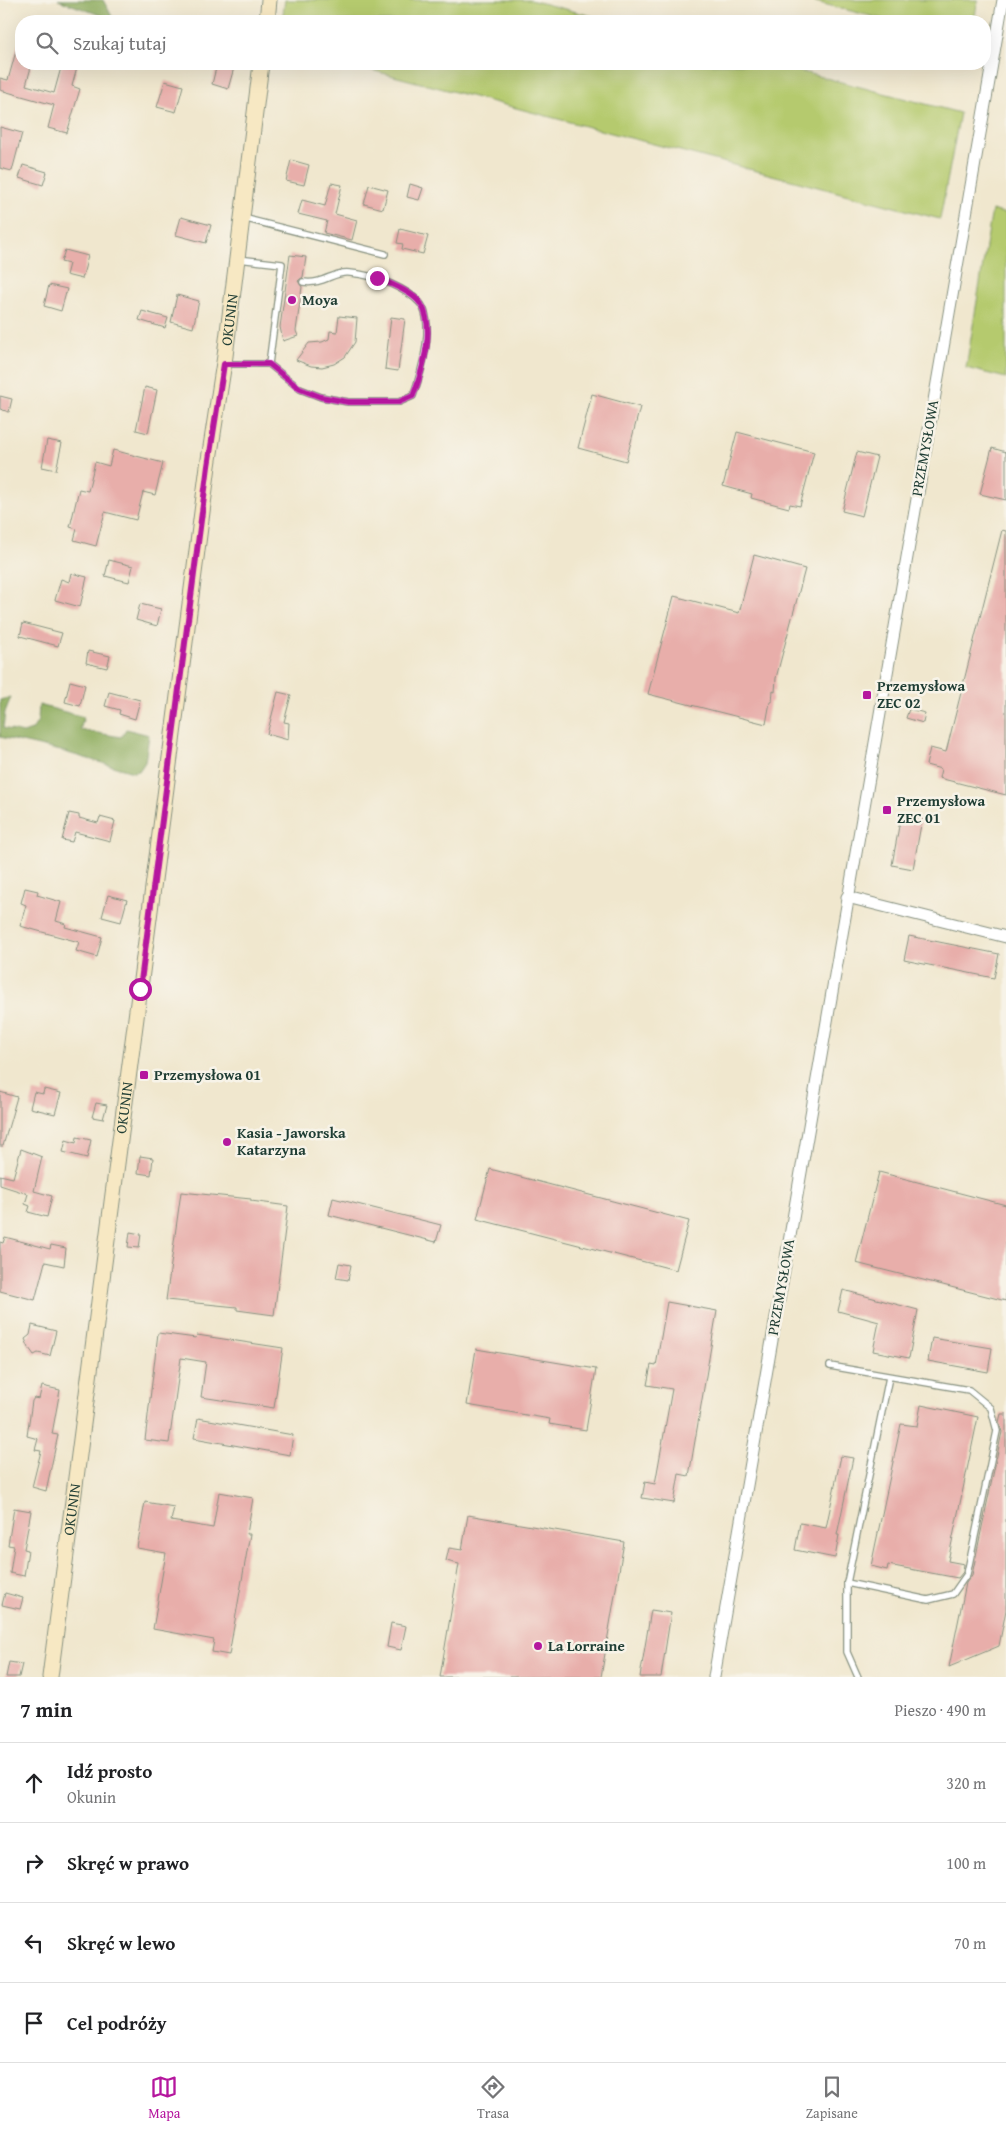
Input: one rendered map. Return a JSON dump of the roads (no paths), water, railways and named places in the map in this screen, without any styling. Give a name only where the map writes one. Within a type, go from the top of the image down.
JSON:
[{"type":"main road","points":[[268,15],[269,0]]},
{"type":"main road","name":"OKUNIN","points":[[50,1677],[206,485],[224,364],[260,70]]},
{"type":"street","name":"PRZEMYSŁOWA","points":[[991,69],[1003,0]]},
{"type":"street","name":"PRZEMYSŁOWA","points":[[714,1677],[991,70]]},
{"type":"street","points":[[848,897],[1006,937]]},
{"type":"lane","points":[[241,218],[385,254]]},
{"type":"lane","points":[[237,258],[282,264],[283,279],[269,364]]},
{"type":"lane","points":[[224,364],[269,364],[300,389],[321,397],[348,402],[399,402],[413,396],[426,351],[427,324],[420,303],[400,288],[377,278],[350,272],[339,273],[316,283],[303,282]]},
{"type":"lane","points":[[830,1366],[969,1390],[991,1408],[997,1431],[967,1574],[953,1594],[928,1600],[847,1583]]},
{"type":"lane","points":[[858,1677],[847,1652],[847,1583],[889,1377]]},
{"type":"place","name":"Moya","points":[[292,300]]},
{"type":"place","name":"Przemysłowa ZEC 02","points":[[867,695]]},
{"type":"place","name":"Przemysłowa ZEC 01","points":[[887,810]]},
{"type":"place","name":"Przemysłowa 01","points":[[144,1075]]},
{"type":"place","name":"Kasia - Jaworska Katarzyna","points":[[227,1142]]},
{"type":"place","name":"La Lorraine","points":[[538,1646]]}]
